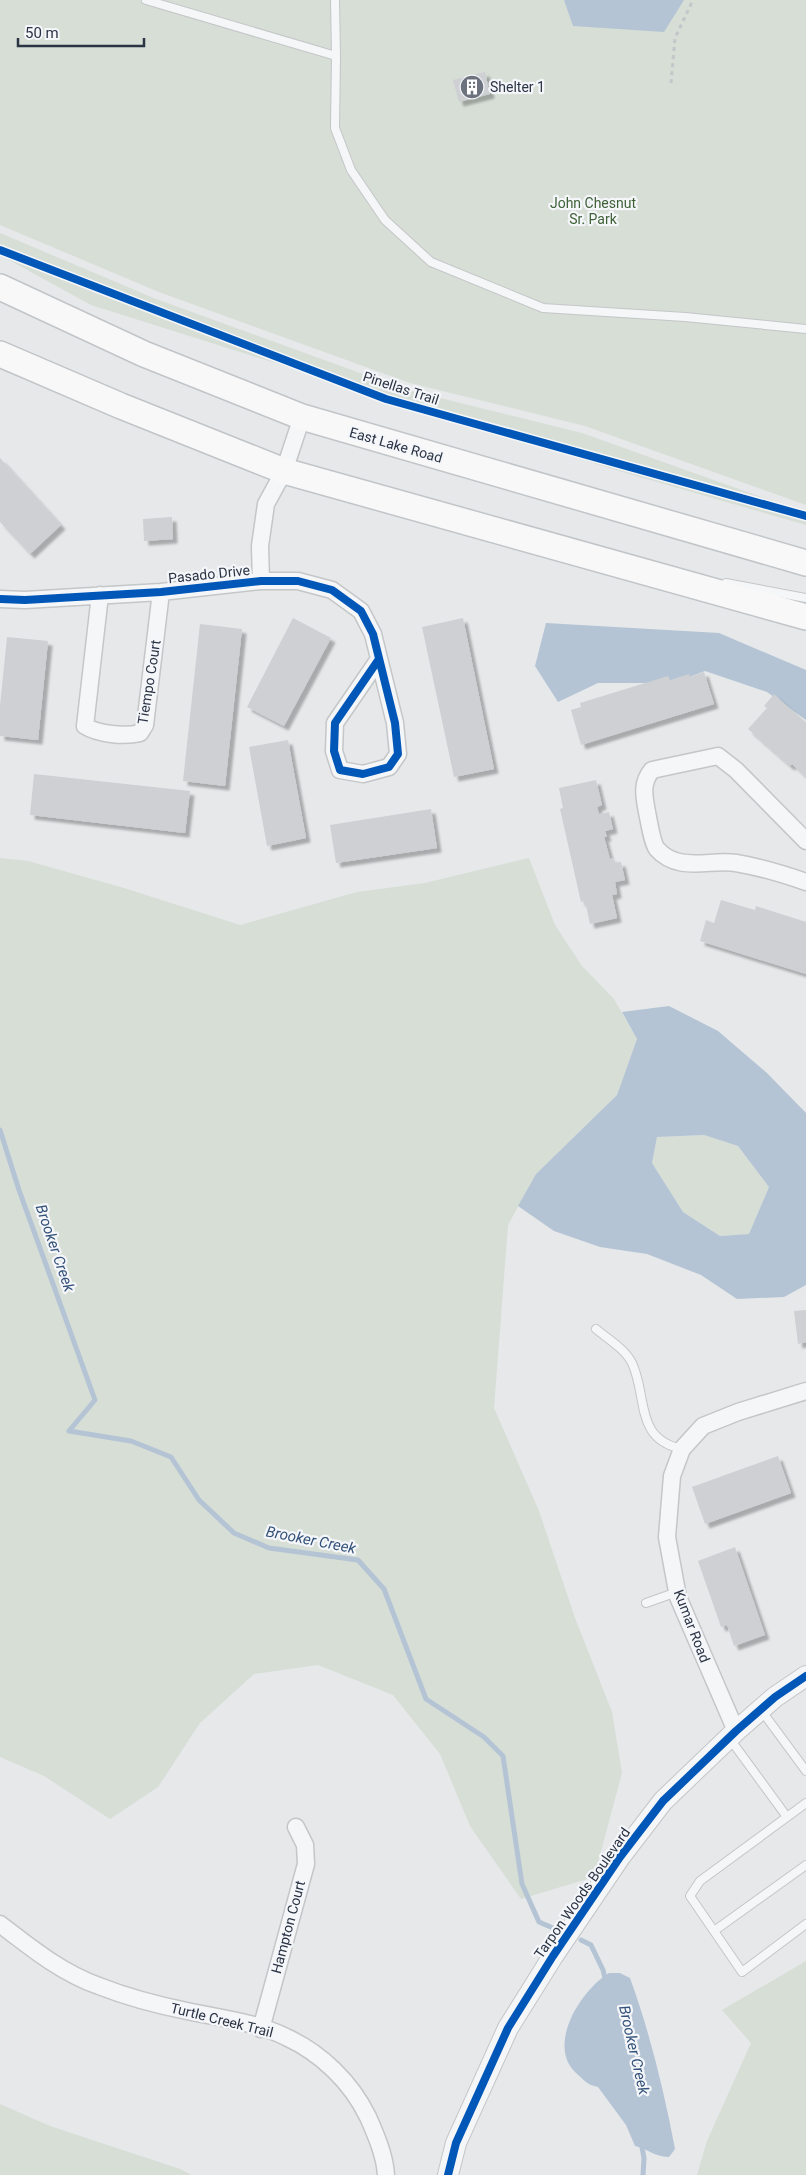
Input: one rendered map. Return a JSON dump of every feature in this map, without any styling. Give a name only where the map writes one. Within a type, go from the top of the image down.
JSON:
[{"type":"main road","name":"East Lake Road","points":[[0,287],[144,354],[302,418],[806,563]]},
{"type":"main road","points":[[0,354],[121,406],[284,471],[806,617]]},
{"type":"street","points":[[261,581],[260,546],[266,504],[284,471],[302,418]]},
{"type":"street","name":"Pasado Drive","points":[[3,596],[161,592],[261,581],[298,582],[332,590],[361,611],[373,634],[395,723],[398,754],[390,767],[363,774],[340,770],[334,751],[335,723],[379,659]]},
{"type":"street","name":"Tiempo Court","points":[[100,595],[85,726],[97,731],[132,735],[140,733],[144,725],[161,592]]},
{"type":"street","points":[[806,841],[736,770],[718,756],[652,770],[646,777],[643,794],[656,848],[673,861],[696,865],[734,863],[777,872],[806,882]]},
{"type":"street","name":"Kumar Road","points":[[732,1734],[677,1592],[666,1537],[672,1476],[682,1449],[703,1426],[738,1412],[806,1391]]},
{"type":"street","name":"Tarpon Woods Boulevard","points":[[448,2175],[456,2143],[508,2028],[552,1956],[620,1856],[663,1801],[732,1734],[761,1709],[806,1676]]},
{"type":"street","name":"Hampton Court","points":[[261,2029],[306,1864],[305,1845],[296,1827]]},
{"type":"street","name":"Turtle Creek Trail","points":[[0,1924],[62,1969],[97,1986],[285,2036],[305,2048],[342,2077],[354,2092],[373,2130],[381,2152],[386,2175]]},
{"type":"lane","points":[[146,0],[336,56]]},
{"type":"lane","points":[[335,0],[334,128],[351,170],[385,220],[432,262],[544,308],[685,317],[806,329]]},
{"type":"lane","points":[[594,557],[691,576]]},
{"type":"lane","points":[[719,581],[806,598]]},
{"type":"lane","points":[[596,1329],[622,1351],[631,1363],[637,1377],[646,1421],[660,1440],[670,1446],[682,1449]]},
{"type":"lane","points":[[646,1603],[677,1592]]},
{"type":"lane","points":[[761,1709],[806,1771]]},
{"type":"lane","points":[[732,1734],[786,1817]]},
{"type":"lane","points":[[806,1803],[700,1882],[690,1896],[742,1972],[806,1924]]},
{"type":"lane","points":[[714,1931],[806,1865]]},
{"type":"path","points":[[671,83],[675,38],[693,0]]},
{"type":"green space","name":"John Chesnut Sr. Park","points":[[0,0],[806,0],[806,505],[585,426],[410,383],[159,292],[0,225]]},
{"type":"green space","points":[[0,233],[156,299],[407,390],[582,433],[806,513],[806,525],[609,468],[91,305],[0,255]]},
{"type":"green space","points":[[0,858],[28,861],[124,888],[240,925],[357,892],[425,883],[529,858],[555,925],[582,966],[614,999],[637,1039],[617,1095],[536,1174],[508,1225],[494,1408],[539,1511],[575,1618],[612,1712],[622,1773],[594,1877],[521,1899],[470,1826],[440,1754],[393,1695],[318,1665],[254,1674],[200,1723],[158,1787],[110,1819],[44,1776],[0,1757]]},
{"type":"green space","points":[[704,1135],[738,1146],[769,1187],[750,1234],[720,1236],[683,1212],[652,1163],[657,1137]]},
{"type":"green space","points":[[806,1961],[806,2175],[697,2175],[707,2141],[751,2043],[722,2010]]},
{"type":"green space","points":[[0,2104],[50,2126],[180,2169],[192,2175],[0,2175]]},
{"type":"water","points":[[564,0],[684,0],[664,32],[573,26]]},
{"type":"water","points":[[546,623],[719,633],[806,670],[806,720],[767,692],[705,671],[674,683],[598,683],[558,702],[535,666]]},
{"type":"water","points":[[669,1006],[718,1031],[767,1073],[806,1113],[806,1285],[784,1297],[737,1299],[701,1275],[647,1254],[600,1247],[554,1231],[518,1206],[536,1174],[617,1095],[637,1039],[622,1012]],"holes":[[[704,1135],[738,1146],[769,1187],[749,1234],[720,1236],[683,1212],[652,1163],[657,1137]]]},
{"type":"water","points":[[609,1973],[620,1973],[630,1978],[644,2020],[671,2127],[675,2149],[669,2157],[635,2146],[626,2125],[598,2087],[584,2080],[576,2073],[568,2061],[565,2048],[566,2034],[571,2019],[578,2005],[588,1992]]},
{"type":"building","name":"Shelter 1","points":[[485,72],[490,94],[459,102],[453,80]]},
{"type":"building","points":[[0,458],[61,525],[30,554],[0,522]]},
{"type":"building","points":[[172,517],[173,539],[144,541],[143,519]]},
{"type":"building","points":[[293,618],[331,638],[284,726],[247,707]]},
{"type":"building","points":[[463,618],[494,769],[454,777],[422,627]]},
{"type":"building","points":[[200,624],[242,629],[225,786],[183,781]]},
{"type":"building","points":[[7,637],[48,641],[38,740],[0,736],[0,706]]},
{"type":"building","points":[[704,672],[714,704],[581,745],[571,710],[581,707],[580,703],[668,676],[670,680],[689,674],[690,677]]},
{"type":"building","points":[[774,694],[806,723],[806,777],[792,764],[790,766],[748,729],[767,708],[764,706]]},
{"type":"building","points":[[288,740],[306,838],[267,846],[249,747]]},
{"type":"building","points":[[34,774],[190,791],[185,833],[30,815]]},
{"type":"building","points":[[596,780],[602,805],[597,807],[599,814],[609,812],[613,829],[605,831],[607,837],[604,837],[610,859],[614,858],[615,863],[621,862],[625,880],[615,882],[617,894],[612,895],[617,918],[590,924],[585,901],[581,902],[560,809],[563,808],[559,788]]},
{"type":"building","points":[[431,809],[437,848],[336,863],[330,825]]},
{"type":"building","points":[[721,900],[755,910],[756,906],[806,922],[806,974],[700,941],[706,920],[714,923]]},
{"type":"building","points":[[806,1310],[806,1342],[798,1344],[794,1311]]},
{"type":"building","points":[[778,1456],[791,1493],[705,1524],[692,1487]]},
{"type":"building","points":[[735,1547],[765,1635],[734,1646],[727,1625],[721,1627],[698,1561]]},
{"type":"waterway","name":"Brooker Creek","points":[[0,1130],[19,1190],[95,1400],[69,1431],[131,1441],[171,1457],[199,1500],[234,1533],[269,1548],[358,1560],[384,1589],[426,1699],[484,1737],[503,1756],[522,1884],[539,1922],[553,1928]]},
{"type":"waterway","name":"Brooker Creek","points":[[581,1940],[591,1945],[603,1970],[606,1982]]},
{"type":"waterway","name":"Brooker Creek","points":[[641,2142],[644,2158],[643,2175]]},
{"type":"cycle path","name":"Pinellas Trail","points":[[0,250],[386,399],[806,516]]},
{"type":"cycle path","points":[[0,599],[25,600],[161,592],[261,581],[298,581],[332,590],[361,611],[373,634],[395,723],[398,754],[389,767],[363,774],[340,770],[334,751],[335,723],[379,659]]},
{"type":"cycle path","points":[[448,2175],[456,2143],[508,2028],[553,1956],[620,1857],[663,1801],[736,1731],[775,1697],[806,1676]]},
{"type":"place","name":"Shelter 1","points":[[472,87]]}]
